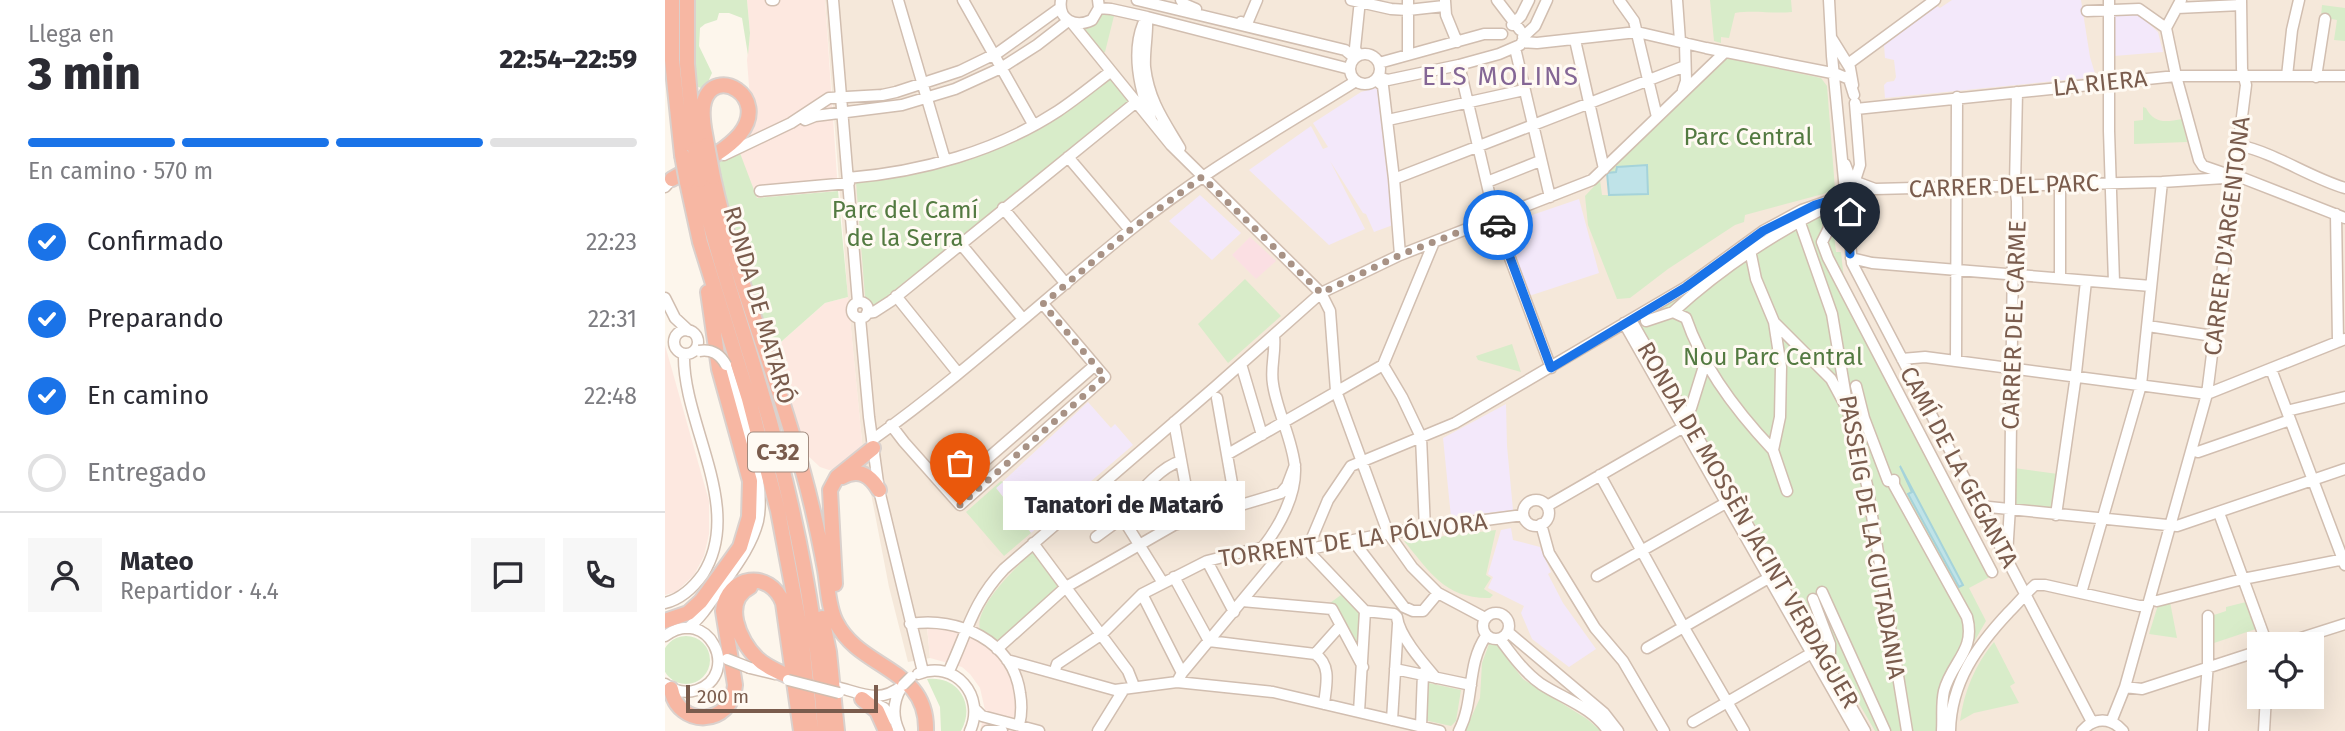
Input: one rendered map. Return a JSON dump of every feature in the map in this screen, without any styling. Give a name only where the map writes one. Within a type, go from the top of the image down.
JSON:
[{"type":"highway","name":"C-32","points":[[672,0],[672,60],[694,150]]},
{"type":"highway","name":"C-32","points":[[684,182],[694,150],[687,64],[687,0]]},
{"type":"highway","points":[[717,87],[735,88],[744,94],[748,105],[748,116],[743,130],[684,182],[705,97],[717,87]]},
{"type":"highway","points":[[684,182],[731,250],[800,461],[820,544],[831,608],[842,631],[862,652],[899,675],[914,689],[924,710],[926,731]]},
{"type":"highway","name":"RONDA DE MATARÓ","points":[[684,182],[749,399],[778,511],[801,633],[811,731]]},
{"type":"highway","name":"RONDA DE MATARÓ","points":[[684,182],[721,257],[782,467],[807,576],[825,731]]},
{"type":"highway","points":[[673,629],[701,601],[740,547],[746,532],[751,500],[747,469],[719,369],[700,242]]},
{"type":"highway","points":[[762,392],[773,412],[791,475],[829,652],[839,731]]},
{"type":"highway","points":[[842,631],[837,605],[831,523],[832,484],[872,444]]},
{"type":"highway","points":[[831,523],[834,517],[833,488],[844,476],[862,473],[870,478],[879,490]]},
{"type":"highway","points":[[667,686],[680,707],[696,716],[714,716],[729,705],[735,685],[723,606],[727,596],[738,585],[757,580],[774,588],[783,603],[801,731]]},
{"type":"highway","points":[[788,677],[758,659],[749,649],[739,629],[735,605],[740,594],[750,587],[766,588],[777,599],[797,695]]},
{"type":"highway","points":[[862,699],[894,727]]},
{"type":"street","points":[[833,0],[859,302],[866,305],[864,316],[872,444],[879,490],[923,672]]},
{"type":"street","points":[[898,0],[945,160]]},
{"type":"street","points":[[964,0],[1033,124]]},
{"type":"street","points":[[1137,0],[1345,50],[1356,57],[1367,54],[1379,63],[1377,79]]},
{"type":"street","points":[[1181,0],[1184,4],[1246,26]]},
{"type":"street","points":[[1246,26],[1257,0]]},
{"type":"street","points":[[1497,0],[1515,36],[1524,90],[1550,197]]},
{"type":"street","points":[[1515,36],[1529,0]]},
{"type":"street","points":[[791,123],[828,114],[889,107],[955,89],[1001,68],[1070,22],[1083,24],[1092,20],[1099,4],[1350,69],[1356,81],[1363,84],[1377,79],[1388,80],[1459,65],[1535,26],[1546,0]]},
{"type":"street","points":[[1619,0],[1634,21],[1657,117]]},
{"type":"street","points":[[1677,0],[1686,81],[1683,91]]},
{"type":"street","points":[[1829,0],[1839,144],[1848,176],[1856,182]]},
{"type":"street","points":[[1848,64],[1935,0]]},
{"type":"street","points":[[2287,76],[2292,30],[2299,0]]},
{"type":"street","points":[[1350,69],[1356,57],[1357,1],[1391,9],[1444,3],[1445,15],[1457,42]]},
{"type":"street","points":[[1151,2],[1142,28],[1138,62],[1144,99],[1154,126]]},
{"type":"street","points":[[684,182],[791,123],[829,98],[882,95],[922,85],[994,55],[1038,26],[1058,3],[1063,15],[1135,103],[1171,145],[1185,157]]},
{"type":"street","points":[[1902,359],[1925,357],[2207,394],[2341,340],[2340,216],[2200,163],[2166,28],[2179,4],[2241,3]]},
{"type":"street","name":"CARRER D'ARGENTONA","points":[[2111,722],[2125,687],[2207,394],[2245,77],[2242,69],[2241,3]]},
{"type":"street","points":[[1408,5],[1408,54]]},
{"type":"street","points":[[2087,11],[2109,5],[2140,9],[2166,28]]},
{"type":"street","points":[[2109,5],[2114,282]]},
{"type":"street","points":[[1147,17],[1145,66],[1148,84],[1161,120],[1185,157],[1202,177],[1321,293],[1330,311],[1336,391],[1388,533],[1412,567],[1438,593],[1485,618]]},
{"type":"street","points":[[2316,77],[2325,19]]},
{"type":"street","points":[[1379,63],[1484,34],[1515,36],[1537,43],[1637,32],[1845,76],[1851,83],[1854,95]]},
{"type":"street","points":[[1828,201],[1847,205],[1860,165],[1856,109],[1848,64],[1832,38]]},
{"type":"street","points":[[1575,40],[1604,169]]},
{"type":"street","points":[[1699,76],[1708,58],[1706,48]]},
{"type":"street","points":[[948,673],[965,628],[991,582],[1033,542],[1103,485],[1321,293],[1400,255],[1593,180],[1725,52]]},
{"type":"street","points":[[1459,65],[1495,218],[1551,368]]},
{"type":"street","points":[[1394,178],[1685,66]]},
{"type":"street","points":[[760,191],[906,172],[945,160],[998,142],[1056,112],[1111,72]]},
{"type":"street","name":"LA RIERA","points":[[1856,109],[2176,75],[2345,76]]},
{"type":"street","points":[[1377,79],[1383,86],[1388,120],[1400,255]]},
{"type":"street","points":[[872,444],[891,425],[1043,304],[1130,230],[1202,177],[1356,81]]},
{"type":"street","points":[[1835,92],[1842,81],[1851,83]]},
{"type":"street","points":[[1388,120],[1524,90]]},
{"type":"street","points":[[1835,92],[1842,111],[1846,170]]},
{"type":"street","name":"CARRER DEL CARME","points":[[2006,557],[2010,508],[2013,249],[2017,244],[2017,92]]},
{"type":"street","points":[[1956,361],[1957,97]]},
{"type":"street","points":[[823,102],[823,110],[828,114]]},
{"type":"street","points":[[864,316],[896,296],[1135,103]]},
{"type":"street","name":"CAMÍ DE LA GEGANTA","points":[[1839,144],[1851,258],[2092,722]]},
{"type":"street","points":[[2238,145],[2269,154],[2345,188]]},
{"type":"street","points":[[1068,157],[1130,230]]},
{"type":"street","points":[[1487,182],[1540,161]]},
{"type":"street","name":"CARRER DEL PARC","points":[[1856,182],[1875,189],[2162,182],[2234,177]]},
{"type":"street","points":[[2081,593],[2141,385],[2162,182]]},
{"type":"street","points":[[2060,185],[2060,278]]},
{"type":"street","points":[[1421,727],[1424,671],[1398,620],[1394,614],[1366,611],[1307,550],[1328,500],[1351,466],[1455,423],[1686,287],[1763,231],[1802,210],[1828,201],[1843,190]]},
{"type":"street","points":[[1646,321],[1673,312],[1723,269],[1750,250],[1828,206],[1829,228],[1822,242],[1828,258],[1992,572]]},
{"type":"street","points":[[1003,208],[1066,284]]},
{"type":"street","name":"PASSEIG DE LA CIUTADANIA","points":[[1800,223],[1832,314],[1850,415],[1867,485],[1907,731]]},
{"type":"street","points":[[1228,454],[1383,365],[1434,242]]},
{"type":"street","points":[[960,243],[1023,319]]},
{"type":"street","points":[[1750,250],[1756,279],[1773,322],[1782,381],[1780,417],[1773,450]]},
{"type":"street","points":[[1851,258],[1872,263],[2151,286]]},
{"type":"street","points":[[2056,514],[2086,281]]},
{"type":"street","points":[[896,296],[958,373]]},
{"type":"street","points":[[665,298],[675,318],[694,333],[698,341],[687,383],[711,476],[716,517],[712,555],[705,570],[693,587],[677,599],[665,603]]},
{"type":"street","points":[[891,425],[960,505],[1105,377],[1043,304]]},
{"type":"street","points":[[665,312],[676,335],[674,347],[693,352],[714,352],[726,365],[749,443],[759,503],[758,521],[736,567],[673,629]]},
{"type":"street","points":[[1673,312],[1686,317],[1705,363],[1751,426],[1773,450],[1787,491]]},
{"type":"street","name":"RONDA DE MOSSÈN JACINT VERDAGUER","points":[[1627,321],[1858,729]]},
{"type":"street","points":[[1773,322],[1831,379],[1850,415]]},
{"type":"street","points":[[2148,326],[2213,336]]},
{"type":"street","points":[[676,335],[689,331]]},
{"type":"street","points":[[1263,548],[1273,535],[1295,480],[1295,465],[1272,384],[1274,336]]},
{"type":"street","points":[[1691,408],[1705,363]]},
{"type":"street","points":[[1241,364],[1262,435]]},
{"type":"street","points":[[1383,365],[1421,438],[1425,529]]},
{"type":"street","points":[[949,492],[1094,366]]},
{"type":"street","points":[[1950,731],[1955,695],[1973,655],[2035,585],[2139,606],[2243,579],[2344,561],[2271,369]]},
{"type":"street","points":[[1856,386],[1864,418],[1891,481],[1967,617],[1970,629],[1969,643],[1948,680],[1944,693],[1942,731]]},
{"type":"street","points":[[2192,450],[2198,452],[2289,415],[2345,397]]},
{"type":"street","points":[[1217,398],[1236,506]]},
{"type":"street","points":[[1174,422],[1192,520]]},
{"type":"street","points":[[1547,506],[1687,425]]},
{"type":"street","points":[[1019,432],[1029,444]]},
{"type":"street","points":[[1096,537],[1122,516],[1146,486],[1181,461]]},
{"type":"street","points":[[997,649],[1066,587],[1174,525],[1281,493],[1287,486],[1295,465]]},
{"type":"street","points":[[1979,506],[2177,526],[2345,469]]},
{"type":"street","points":[[1600,475],[1744,731]]},
{"type":"street","points":[[1103,485],[1163,583]]},
{"type":"street","points":[[1540,500],[1547,506],[1549,514],[1541,524],[1530,524],[1523,515],[1525,507],[1531,501],[1540,500]]},
{"type":"street","points":[[1597,576],[1730,500]]},
{"type":"street","points":[[2219,513],[2263,632]]},
{"type":"street","name":"TORRENT DE LA PÓLVORA","points":[[1054,673],[1057,664],[1102,634],[1142,594],[1207,561],[1263,548],[1280,555],[1388,533],[1523,515]]},
{"type":"street","points":[[1541,524],[1549,553],[1595,628],[1623,661],[1664,731]]},
{"type":"street","points":[[1033,542],[1128,671],[1129,687],[1098,731]]},
{"type":"street","points":[[1354,542],[1404,607],[1423,611],[1438,593]]},
{"type":"street","points":[[1179,678],[1280,555]]},
{"type":"street","points":[[1207,561],[1234,612]]},
{"type":"street","points":[[1647,648],[1773,576]]},
{"type":"street","points":[[1174,578],[1209,641]]},
{"type":"street","points":[[1822,592],[1885,731]]},
{"type":"street","points":[[1142,594],[1179,678]]},
{"type":"street","points":[[1813,600],[1830,644],[1831,653],[1825,660]]},
{"type":"street","points":[[1242,601],[1332,609],[1363,667]]},
{"type":"street","points":[[1359,712],[1366,611]]},
{"type":"street","points":[[1492,613],[1500,614],[1508,620],[1508,632],[1500,639],[1494,640],[1486,636],[1482,626],[1485,618],[1492,613]]},
{"type":"street","points":[[2203,731],[2207,617]]},
{"type":"street","points":[[1392,720],[1398,620]]},
{"type":"street","points":[[910,624],[941,622],[965,628],[974,631],[997,649],[1013,668],[1019,685],[1022,715],[1019,725]]},
{"type":"street","points":[[2320,632],[2345,624]]},
{"type":"street","points":[[1315,654],[1341,626]]},
{"type":"street","points":[[673,629],[712,636],[727,659],[750,670]]},
{"type":"street","points":[[1508,632],[1604,713],[1618,731]]},
{"type":"street","points":[[699,690],[713,677],[718,663],[714,644],[705,634]]},
{"type":"street","points":[[1459,731],[1466,716],[1474,657],[1486,636]]},
{"type":"street","points":[[1500,639],[1534,679],[1584,709],[1602,722],[1608,731]]},
{"type":"street","points":[[1209,641],[1315,654],[1323,659],[1327,671],[1324,704]]},
{"type":"street","points":[[1693,722],[1815,651]]},
{"type":"street","name":"RONDA DE MOSSÈN JACINT VERDAGUER","points":[[1815,651],[1825,660],[1858,729]]},
{"type":"street","points":[[2125,687],[2141,689],[2247,655]]},
{"type":"street","points":[[1007,660],[1102,687],[1129,687],[1179,678],[1273,692],[1440,731]]},
{"type":"street","points":[[667,686],[685,692],[699,690],[706,688],[720,674],[739,669],[788,677],[874,697],[892,698]]},
{"type":"street","points":[[1395,669],[1424,671],[1436,678],[1471,685]]},
{"type":"street","points":[[894,727],[892,698],[906,682],[923,672],[934,670],[958,677],[969,689],[975,709],[982,716],[1039,731]]},
{"type":"street","points":[[838,690],[862,699]]},
{"type":"street","points":[[970,731],[975,709]]},
{"type":"street","points":[[2264,731],[2265,709]]},
{"type":"street","points":[[2083,731],[2092,722],[2101,720],[2111,722],[2123,731]]},
{"type":"street","points":[[987,731],[1002,731]]},
{"type":"shaded area","points":[[747,0],[825,0],[838,191],[757,198],[740,153],[751,112],[747,60],[750,33]]},
{"type":"shaded area","points":[[825,0],[2345,0],[2345,731],[1017,731],[1022,715],[927,627],[930,658],[908,662],[889,587],[863,452],[848,299]]},
{"type":"shaded area","points":[[1952,0],[2081,0],[2096,77],[1885,98],[1884,85],[1894,81],[1896,77],[1894,60],[1885,58],[1884,45],[1937,6],[1940,8]]},
{"type":"shaded area","points":[[2137,13],[2158,32],[2163,52],[2114,56],[2113,15]]},
{"type":"shaded area","points":[[1376,88],[1381,91],[1393,225],[1374,232],[1366,214],[1330,161],[1365,229],[1329,245],[1249,170],[1311,126],[1323,149],[1328,147],[1313,123],[1361,92]]},
{"type":"shaded area","points":[[1200,195],[1241,233],[1212,260],[1169,221]]},
{"type":"shaded area","points":[[1579,199],[1599,273],[1529,296],[1506,224]]},
{"type":"shaded area","points":[[1250,237],[1276,261],[1256,279],[1232,255]]},
{"type":"shaded area","points":[[848,297],[863,452],[836,469],[829,470],[820,467],[806,454],[773,349],[825,303]]},
{"type":"shaded area","points":[[665,345],[709,501],[709,534],[704,556],[694,575],[676,592],[665,595]]},
{"type":"shaded area","points":[[1088,402],[1111,428],[1115,424],[1133,445],[1031,533],[996,488]]},
{"type":"shaded area","points":[[1506,404],[1513,510],[1451,517],[1443,438]]},
{"type":"shaded area","points":[[1511,528],[1513,540],[1540,547],[1551,572],[1548,574],[1563,603],[1596,649],[1569,667],[1532,639],[1521,613],[1524,606],[1488,588],[1493,577],[1488,574],[1501,530]]},
{"type":"shaded area","points":[[927,626],[943,626],[982,640],[1007,665],[1022,715],[1017,731],[980,731],[985,710],[980,688],[962,667],[930,658]]},
{"type":"green space","points":[[694,0],[747,0],[750,33],[748,55],[742,18],[729,13],[719,13],[717,20],[700,28],[699,46],[712,73],[701,88],[696,86],[695,82]]},
{"type":"green space","points":[[1710,0],[1791,0],[1792,12],[1735,13],[1729,38],[1721,37],[1721,43],[1714,41]]},
{"type":"green space","points":[[2322,5],[2345,8],[2345,41],[2334,40],[2337,20],[2321,17]]},
{"type":"green space","points":[[1111,11],[1114,16],[1105,52],[1099,55],[1081,28]]},
{"type":"green space","name":"Parc Central","points":[[1723,57],[1821,78],[1827,86],[1835,189],[1745,215],[1744,222],[1735,225],[1668,269],[1630,298],[1617,299],[1588,225],[1585,196],[1600,180],[1602,195],[1609,195],[1607,173]]},
{"type":"green space","name":"Parc del Camí de la Serra","points":[[1109,77],[1129,103],[872,311],[865,296],[856,182],[912,175],[963,160],[1011,139],[1057,114],[1102,85]]},
{"type":"green space","points":[[2143,107],[2157,119],[2182,119],[2187,142],[2134,144],[2134,121],[2143,120]]},
{"type":"green space","points":[[740,153],[757,198],[838,191],[848,297],[825,303],[773,349],[731,226],[713,162]]},
{"type":"green space","name":"Nou Parc Central","points":[[1839,206],[1842,218],[1834,234],[1836,252],[1841,252],[1844,280],[1999,572],[1969,588],[1986,621],[1954,677],[1948,695],[1944,731],[1875,731],[1644,333],[1637,326],[1640,318],[1766,233],[1818,209]]},
{"type":"green space","points":[[1245,279],[1281,316],[1228,363],[1198,324]]},
{"type":"green space","points":[[1512,344],[1521,372],[1478,360],[1476,356]]},
{"type":"green space","points":[[2014,468],[2058,474],[2055,509],[2014,504]]},
{"type":"green space","points":[[1003,482],[996,488],[1031,533],[1004,556],[966,512]]},
{"type":"green space","points":[[1496,530],[1486,575],[1491,578],[1484,589],[1493,595],[1490,598],[1474,597],[1450,589],[1431,573],[1404,541]]},
{"type":"green space","points":[[1032,552],[1059,586],[994,643],[981,632],[979,623],[982,612],[997,589]]},
{"type":"green space","points":[[1345,592],[1364,615],[1361,657],[1330,603]]},
{"type":"green space","points":[[2170,602],[2177,638],[2149,634],[2158,605]]},
{"type":"green space","points":[[2246,602],[2256,629],[2211,644],[2211,616],[2226,611],[2226,607]]},
{"type":"green space","points":[[677,638],[695,638],[703,643],[708,651],[708,669],[703,677],[695,682],[677,682],[665,671],[665,649]]},
{"type":"green space","points":[[1994,642],[2015,683],[2010,686],[2019,703],[1974,713],[1960,721],[1971,679]]},
{"type":"green space","points":[[1489,644],[1496,644],[1523,679],[1587,719],[1601,731],[1465,731],[1480,698],[1482,663]]},
{"type":"green space","points":[[927,679],[947,682],[961,693],[966,711],[961,731],[941,731],[940,707]]},
{"type":"green space","points":[[1424,682],[1461,690],[1456,721],[1451,726],[1424,720]]},
{"type":"water","points":[[1647,165],[1648,194],[1609,195],[1607,173],[1616,172],[1617,167]]},
{"type":"water","points":[[1900,466],[1963,585],[1959,587],[1908,494],[1912,492]]},
{"type":"way so far","points":[[960,505],[1105,377],[1043,304],[1130,230],[1202,177],[1321,293],[1400,255],[1495,218],[1498,225]]},
{"type":"place","name":"Tanatori de Mataró","points":[[960,505]]},
{"type":"district","name":"ELS MOLINS","points":[[1501,76]]},
{"type":"route","points":[[1498,225],[1551,368],[1686,287],[1763,231],[1815,205],[1828,201],[1847,205],[1850,254]]}]
